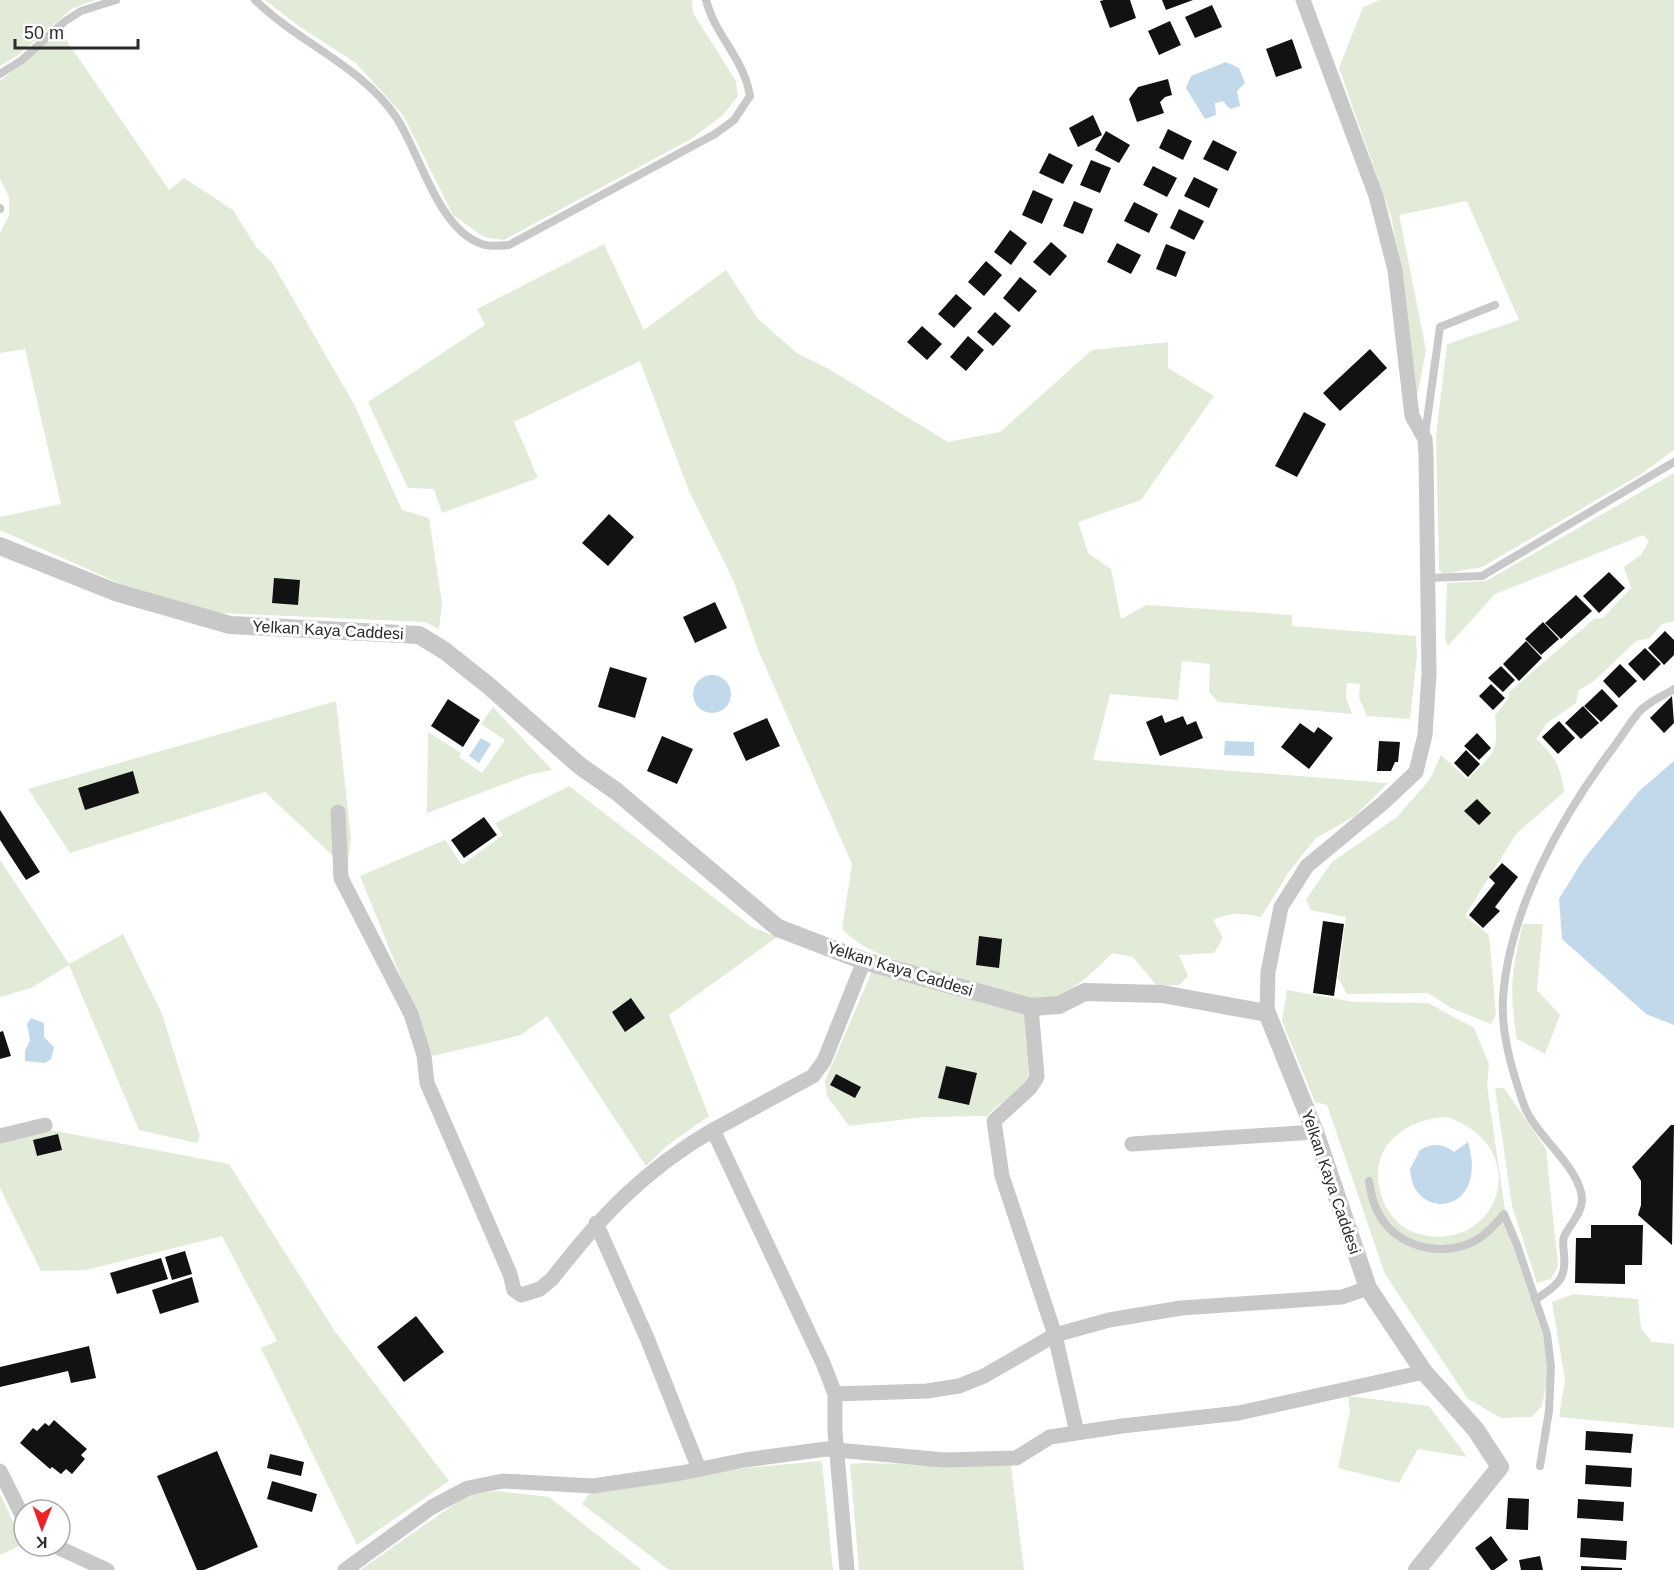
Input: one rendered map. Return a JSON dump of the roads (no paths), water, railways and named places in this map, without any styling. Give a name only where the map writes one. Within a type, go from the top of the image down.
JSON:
[{"type":"street","points":[[1267,1013],[1268,972],[1281,907],[1307,866],[1383,803],[1416,772],[1425,735],[1429,674],[1425,440],[1412,416],[1395,270],[1376,196],[1303,0]]},
{"type":"street","name":"Yelkan Kaya Caddesi","points":[[0,546],[115,592],[230,625],[419,635],[445,651],[489,686],[580,766],[616,791],[778,928],[864,961],[1031,1007],[1059,1005],[1085,992],[1151,994],[1267,1013],[1315,1132],[1368,1288],[1424,1372],[1476,1430],[1500,1467],[1417,1570]]},
{"type":"street","points":[[338,812],[340,878],[411,1014],[424,1055],[427,1083],[510,1274],[514,1290],[521,1295],[540,1289],[552,1279],[596,1223],[630,1189],[672,1154],[813,1076],[824,1061],[864,961]]},
{"type":"street","points":[[1031,1007],[1038,1077],[1030,1088],[994,1121],[1002,1176],[1055,1335],[1077,1433]]},
{"type":"street","points":[[0,1136],[45,1125]]},
{"type":"street","points":[[713,1130],[823,1363],[835,1394],[836,1451],[848,1570]]},
{"type":"street","points":[[1132,1144],[1315,1132]]},
{"type":"street","points":[[596,1223],[647,1338],[699,1469]]},
{"type":"street","points":[[835,1394],[927,1391],[959,1386],[1009,1362],[1055,1335],[1081,1326],[1181,1308],[1342,1297],[1368,1288]]},
{"type":"street","points":[[345,1570],[432,1507],[468,1488],[503,1481],[593,1486],[744,1460],[826,1449],[944,1460],[1016,1458],[1050,1437],[1239,1413],[1424,1372]]},
{"type":"street","points":[[0,1471],[14,1498]]},
{"type":"street","points":[[72,1554],[107,1570]]},
{"type":"lane","points":[[0,72],[22,60],[64,22],[81,11],[116,0]]},
{"type":"lane","points":[[255,0],[278,20],[348,68],[383,100],[406,135],[440,203],[455,226],[476,242],[498,246],[509,245],[645,174],[734,120],[750,96],[746,75],[717,26],[706,0]]},
{"type":"lane","points":[[1425,440],[1440,327],[1495,304]]},
{"type":"lane","points":[[1428,578],[1482,576],[1674,462]]},
{"type":"lane","points":[[1535,1300],[1562,1280],[1566,1268],[1563,1239],[1578,1214],[1582,1200],[1569,1168],[1525,1109],[1509,1062],[1503,1002],[1506,970],[1523,911],[1554,839],[1586,784],[1641,710],[1674,689]]},
{"type":"lane","points":[[1369,1181],[1372,1198],[1380,1217],[1392,1232],[1412,1243],[1432,1249],[1446,1250],[1466,1245],[1482,1236],[1504,1214],[1547,1334],[1551,1366],[1550,1411],[1540,1466]]},
{"type":"water","points":[[1226,62],[1239,68],[1245,83],[1237,91],[1240,106],[1230,109],[1223,101],[1215,103],[1216,115],[1205,119],[1186,88],[1191,76]]},
{"type":"water","points":[[712,675],[726,680],[731,694],[726,708],[712,713],[698,708],[693,694],[698,680]]},
{"type":"water","points":[[481,738],[491,744],[479,763],[469,756]]},
{"type":"water","points":[[1225,741],[1254,742],[1254,756],[1224,755]]},
{"type":"water","points":[[1674,761],[1674,1025],[1646,1014],[1562,939],[1559,899],[1583,860],[1639,791]]},
{"type":"water","points":[[31,1018],[44,1023],[44,1037],[54,1047],[51,1059],[45,1063],[25,1061],[25,1051],[30,1040],[27,1024]]},
{"type":"water","points":[[1468,1142],[1472,1167],[1468,1185],[1460,1197],[1448,1203],[1435,1203],[1423,1198],[1414,1186],[1410,1169],[1420,1150],[1437,1145],[1454,1152]]}]
